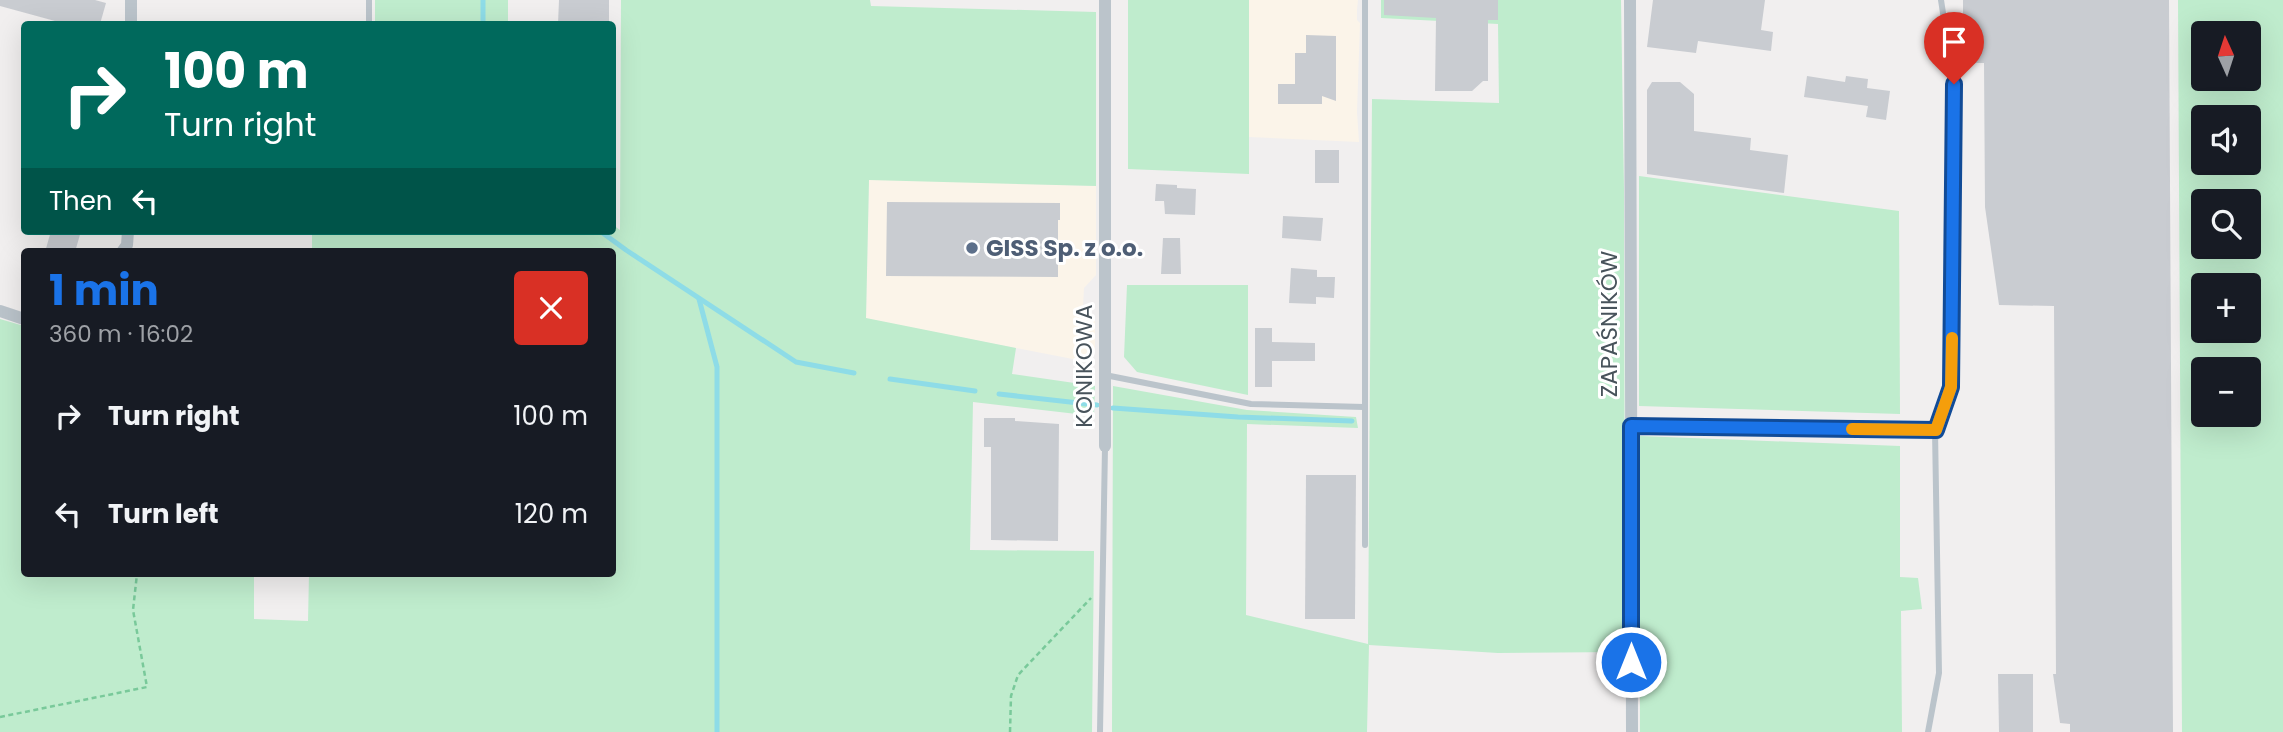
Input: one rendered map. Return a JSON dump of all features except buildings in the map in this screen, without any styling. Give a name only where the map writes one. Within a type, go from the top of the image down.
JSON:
[{"type":"street","points":[[131,0],[131,21]]},
{"type":"street","name":"KONIKOWA","points":[[1105,0],[1105,446]]},
{"type":"street","name":"ZAPAŚNIKÓW","points":[[1630,0],[1632,732]]},
{"type":"street","points":[[0,311],[21,318]]},
{"type":"lane","points":[[369,0],[369,21]]},
{"type":"lane","points":[[1365,0],[1365,545]]},
{"type":"lane","points":[[1928,732],[1939,673],[1936,430],[1951,387],[1954,84],[1941,0]]},
{"type":"lane","points":[[1105,375],[1251,404],[1364,407]]},
{"type":"lane","points":[[1631,426],[1936,430]]},
{"type":"lane","name":"KONIKOWA","points":[[1100,732],[1105,446]]},
{"type":"path","points":[[0,718],[147,687],[133,610],[137,577]]},
{"type":"path","points":[[1010,732],[1012,696],[1017,675],[1101,588]]},
{"type":"shaded area","points":[[1249,0],[1358,0],[1359,142],[1249,137]]},
{"type":"shaded area","points":[[869,179],[1096,186],[1096,275],[1084,288],[1083,307],[1095,317],[1095,352],[1083,361],[866,319]]},
{"type":"green space","points":[[375,0],[508,0],[508,21],[375,21]]},
{"type":"green space","points":[[621,0],[870,0],[871,6],[1096,12],[1096,186],[869,180],[866,318],[1016,348],[1012,374],[1095,386],[1094,416],[973,402],[970,550],[1094,551],[1092,732],[0,732],[0,319],[21,325],[21,577],[254,577],[254,619],[308,621],[309,577],[616,577],[616,248],[312,248],[312,235],[616,235],[616,227],[620,230]]},
{"type":"green space","points":[[1128,0],[1249,0],[1249,174],[1128,169]]},
{"type":"green space","points":[[1381,0],[1621,0],[1625,652],[1498,653],[1369,645],[1367,732],[1112,732],[1113,386],[1247,410],[1356,417],[1358,428],[1247,424],[1246,615],[1368,644],[1372,99],[1499,103],[1498,24],[1381,18]]},
{"type":"green space","points":[[2178,0],[2283,0],[2283,732],[2182,732]]},
{"type":"green space","points":[[1639,176],[1899,211],[1900,414],[1639,406]]},
{"type":"green space","points":[[1127,285],[1248,285],[1248,395],[1137,372],[1124,357]]},
{"type":"green space","points":[[1640,436],[1900,446],[1900,577],[1918,578],[1922,609],[1901,611],[1902,732],[1640,732]]},
{"type":"waterway","points":[[483,0],[483,21]]},
{"type":"waterway","points":[[605,235],[796,362],[854,373]]},
{"type":"waterway","points":[[699,299],[717,367],[717,732]]},
{"type":"waterway","points":[[890,379],[975,391]]},
{"type":"waterway","points":[[999,394],[1097,405]]},
{"type":"waterway","points":[[1113,408],[1238,417],[1352,421]]},
{"type":"slow traffic","points":[[1852,429],[1936,430],[1951,387],[1952,338]]},
{"type":"place","name":"GISS Sp. z o.o.","points":[[972,248]]},
{"type":"route","points":[[1631,662],[1631,426],[1936,430],[1951,387],[1954,84]]}]
